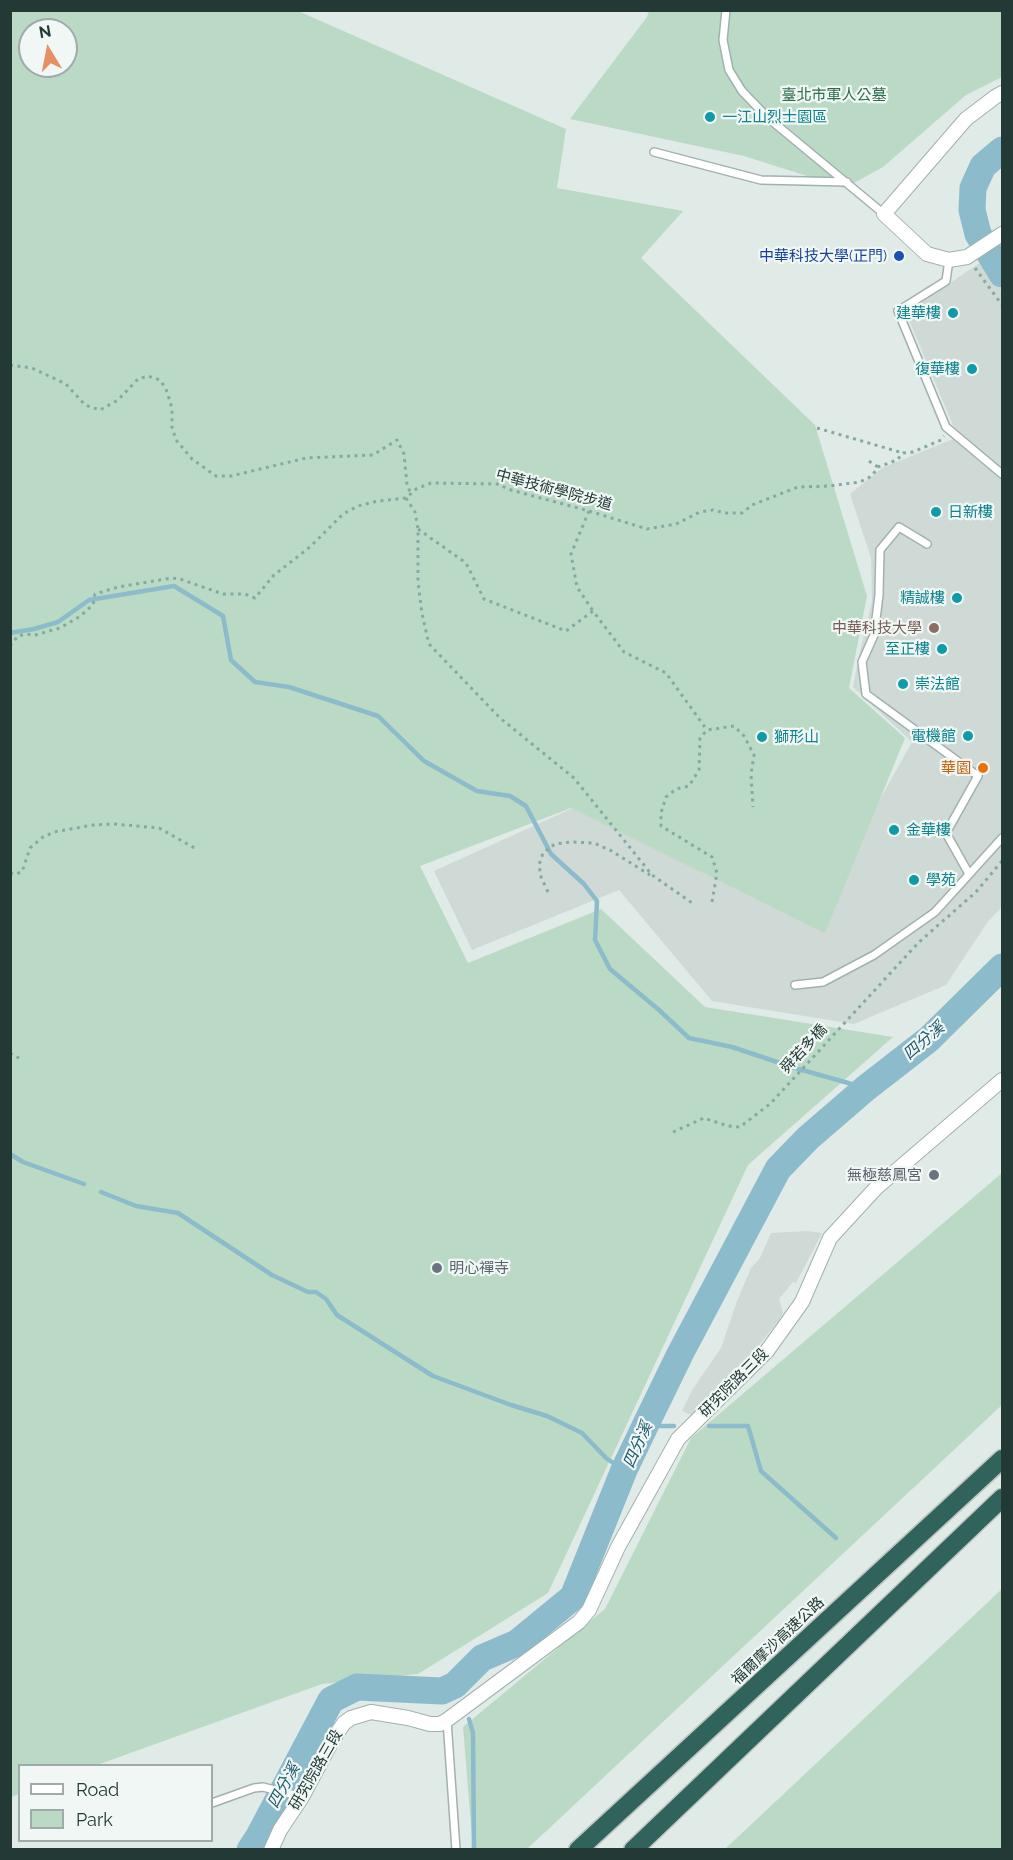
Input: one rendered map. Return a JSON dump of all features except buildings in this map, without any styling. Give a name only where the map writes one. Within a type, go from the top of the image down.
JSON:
[{"type":"highway","name":"福爾摩沙高速公路","points":[[578,1850],[1002,1459]]},
{"type":"highway","points":[[633,1850],[1002,1498]]},
{"type":"street","points":[[1002,93],[966,119],[884,214],[927,254],[949,260],[969,255],[1002,234]]},
{"type":"street","name":"研究院路三段","points":[[271,1850],[299,1796],[344,1723],[351,1718],[371,1712],[440,1724],[569,1630],[589,1610],[618,1547],[678,1439],[767,1351],[801,1302],[830,1238],[876,1188],[1002,1080]]},
{"type":"lane","points":[[726,10],[723,40],[729,70],[742,91],[767,117],[884,214]]},
{"type":"lane","points":[[654,152],[760,180],[847,182]]},
{"type":"lane","points":[[949,260],[946,281],[898,311],[948,430],[1002,474]]},
{"type":"lane","points":[[927,544],[899,527],[880,550],[879,596],[874,635],[862,662],[866,694],[978,776],[946,833],[969,874]]},
{"type":"lane","points":[[795,985],[823,982],[874,955],[935,912],[1002,838]]},
{"type":"lane","points":[[447,1720],[456,1850]]},
{"type":"lane","points":[[213,1803],[255,1788],[272,1788],[299,1796]]},
{"type":"path","points":[[969,255],[1002,305]]},
{"type":"path","points":[[10,365],[32,368],[66,384],[85,405],[100,410],[118,400],[138,379],[148,376],[160,380],[166,389],[172,408],[172,427],[176,440],[192,459],[216,476],[231,476],[306,458],[373,455],[387,444],[397,440],[404,454],[407,485],[411,494]]},
{"type":"path","points":[[817,428],[903,453]]},
{"type":"path","name":"中華技術學院步道","points":[[406,498],[421,487],[438,482],[497,484],[647,530],[676,524],[700,512],[713,510],[742,515],[752,505],[798,487],[860,482],[872,476],[878,467],[897,460],[903,453],[913,452],[941,440],[948,430]]},
{"type":"path","points":[[869,461],[878,467]]},
{"type":"path","points":[[10,646],[18,636],[35,635],[60,628],[93,605],[95,594],[118,587],[172,578],[223,594],[245,594],[255,597],[274,576],[310,547],[343,514],[358,506],[406,498],[414,512],[417,529],[418,582],[429,644],[500,718],[574,778],[654,877]]},
{"type":"path","points":[[589,511],[572,554],[577,587],[624,652],[666,673],[707,730]]},
{"type":"path","points":[[417,529],[466,563],[484,599],[566,631],[593,611]]},
{"type":"path","points":[[712,902],[717,873],[712,857],[661,826],[661,813],[666,797],[676,789],[689,786],[699,770],[700,738],[707,730],[734,726],[744,736],[754,755],[751,774],[753,807]]},
{"type":"path","points":[[10,873],[22,872],[30,848],[43,837],[54,832],[93,825],[114,824],[159,828],[198,850]]},
{"type":"path","points":[[548,892],[541,877],[539,865],[543,853],[555,844],[594,843],[654,877],[694,905]]},
{"type":"path","name":"舜若多橋","points":[[673,1132],[704,1118],[728,1126],[740,1127],[771,1103],[918,942],[976,892],[1002,861]]},
{"type":"path","points":[[10,1053],[22,1060]]},
{"type":"shaded area","name":"中華科技大學","points":[[981,262],[1002,291],[1002,907],[989,920],[946,985],[854,1024],[712,1001],[619,890],[472,950],[434,871],[584,803],[820,907],[912,742],[853,687],[872,601],[871,558],[850,494],[882,468],[958,437],[906,313]]},
{"type":"shaded area","points":[[808,1231],[822,1233],[796,1283],[793,1282],[779,1299],[783,1313],[779,1320],[752,1354],[691,1415],[682,1411],[692,1390],[721,1348],[751,1268],[760,1258],[771,1233]]},
{"type":"green space","points":[[11,10],[298,11],[566,129],[557,188],[683,211],[641,258],[815,425],[867,596],[849,688],[905,738],[825,933],[571,808],[420,866],[468,963],[601,909],[705,1007],[893,1037],[748,1165],[548,1593],[418,1674],[322,1684],[100,1764],[18,1764],[18,1794],[11,1797]]},
{"type":"green space","name":"臺北市軍人公墓","points":[[649,11],[1002,11],[1002,77],[966,95],[883,167],[845,188],[744,156],[570,119],[647,17]]},
{"type":"green space","points":[[1002,1173],[1002,1405],[527,1849],[473,1849],[463,1727],[605,1609],[691,1438]]},
{"type":"green space","points":[[1002,1589],[1002,1849],[725,1849]]},
{"type":"waterway","name":"四分溪","points":[[1002,150],[983,166],[973,188],[972,210],[978,234],[1002,274]]},
{"type":"waterway","points":[[10,633],[58,622],[89,600],[174,586],[223,616],[231,660],[255,682],[289,687],[378,716],[424,761],[477,791],[510,796],[526,806],[551,854],[584,884],[597,901],[595,940],[610,969],[689,1038],[732,1047],[866,1088]]},
{"type":"waterway","name":"四分溪","points":[[250,1850],[331,1700],[357,1687],[442,1691],[455,1685],[482,1658],[517,1643],[573,1597],[624,1470],[645,1426],[680,1354],[778,1169],[808,1138],[866,1088],[929,1039],[1002,967]]},
{"type":"waterway","points":[[10,1154],[23,1162],[84,1184]]},
{"type":"waterway","points":[[101,1192],[136,1206],[178,1213],[272,1275],[308,1292],[316,1292],[326,1299],[337,1315],[433,1376],[547,1416],[582,1433],[606,1458],[624,1470]]},
{"type":"waterway","points":[[645,1426],[674,1426]]},
{"type":"waterway","points":[[709,1426],[748,1426],[761,1471],[836,1538]]},
{"type":"waterway","name":"四分溪","points":[[455,1685],[457,1692]]},
{"type":"waterway","points":[[469,1719],[473,1733],[474,1850]]},
{"type":"place","name":"一江山烈士園區","points":[[710,117]]},
{"type":"place","name":"中華科技大學(正門)","points":[[899,256]]},
{"type":"place","name":"建華樓","points":[[953,313]]},
{"type":"place","name":"復華樓","points":[[972,369]]},
{"type":"place","name":"日新樓","points":[[936,512]]},
{"type":"place","name":"精誠樓","points":[[957,598]]},
{"type":"place","name":"中華科技大學","points":[[934,628]]},
{"type":"place","name":"至正樓","points":[[942,649]]},
{"type":"place","name":"崇法館","points":[[903,684]]},
{"type":"place","name":"電機館","points":[[968,736]]},
{"type":"place","name":"獅形山","points":[[762,737]]},
{"type":"place","name":"華園","points":[[983,768]]},
{"type":"place","name":"金華樓","points":[[894,830]]},
{"type":"place","name":"學苑","points":[[914,880]]},
{"type":"place","name":"無極慈鳳宮","points":[[934,1175]]},
{"type":"place","name":"明心禪寺","points":[[437,1268]]}]
